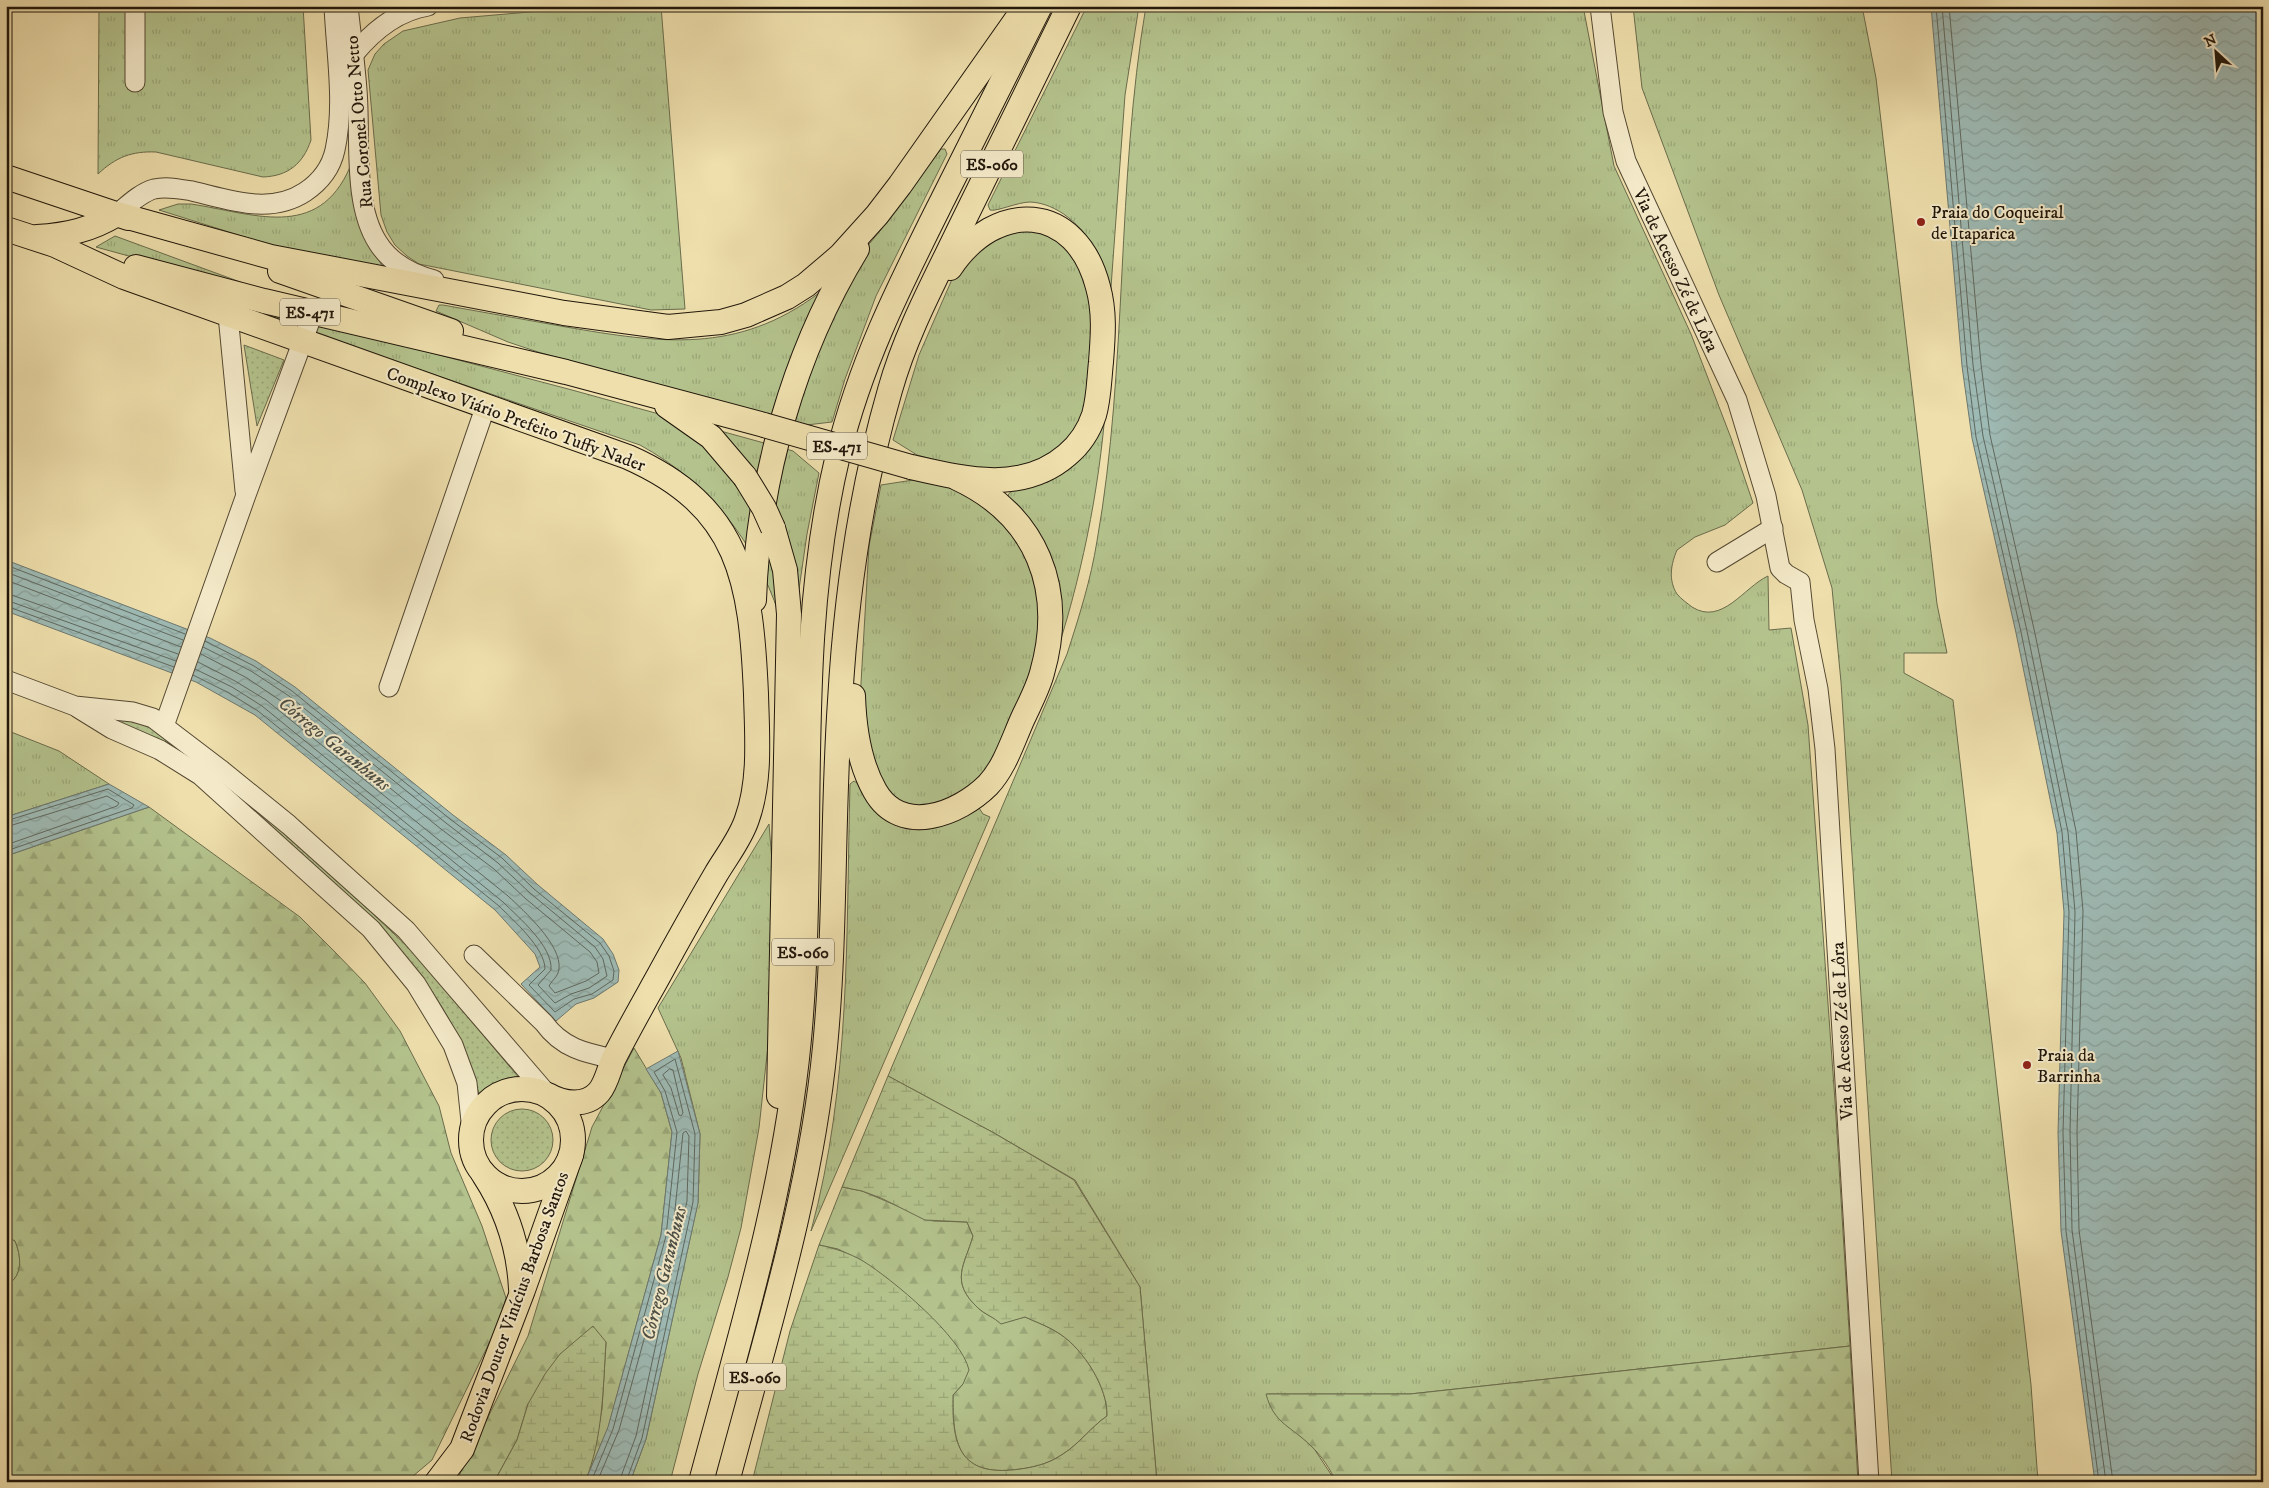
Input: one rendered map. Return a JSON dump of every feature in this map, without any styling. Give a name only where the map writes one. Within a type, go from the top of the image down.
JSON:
[{"type":"main road","points":[[753,637],[754,592],[764,504],[785,417],[798,375],[822,317],[854,253],[877,215],[1026,6]]},
{"type":"main road","name":"ES-060","points":[[701,1482],[780,1171],[799,1038],[815,593],[822,536],[837,462],[852,404],[888,308],[1040,6]]},
{"type":"main road","name":"ES-060","points":[[727,1482],[795,1227],[805,1182],[819,1099],[828,999],[840,701],[855,559],[872,458],[890,390],[915,321],[1069,6]]},
{"type":"main road","name":"ES-471","points":[[6,177],[117,214],[566,372]]},
{"type":"main road","points":[[32,238],[78,232],[117,214],[271,257],[564,313],[668,327],[721,322],[746,315],[787,297],[812,280],[840,256],[877,215]]},
{"type":"main road","points":[[915,321],[954,263],[968,247],[995,227],[1018,219],[1042,220],[1064,230],[1081,248],[1098,286],[1103,326],[1098,395],[1094,416],[1081,440],[1060,461],[1027,477],[988,481],[958,478]]},
{"type":"main road","name":"ES-471","points":[[6,229],[55,245],[313,312],[566,372],[911,467],[958,478]]},
{"type":"main road","name":"Complexo Viário Prefeito Tuffy Nader","points":[[55,245],[124,277],[485,408],[608,449],[644,464],[680,485],[712,516],[733,551],[742,578],[753,637],[756,762],[754,787],[745,824],[690,918],[614,1059]]},
{"type":"main road","points":[[636,391],[676,411],[694,423],[726,453],[745,477],[773,528],[785,570],[789,614],[777,1151],[766,1224],[757,1263]]},
{"type":"main road","points":[[850,604],[854,720],[862,759],[875,793],[888,806],[905,815],[929,818],[955,810],[990,783],[1006,757],[1042,675],[1050,633],[1051,612],[1045,572],[1029,538],[998,502],[975,486],[958,478]]},
{"type":"main road","points":[[521,1296],[520,1274],[511,1230],[503,1209],[475,1158],[472,1131],[480,1112],[494,1097],[507,1091],[535,1090],[556,1100],[575,1103],[584,1101],[599,1092],[614,1059]]},
{"type":"main road","points":[[481,1170],[491,1180],[503,1187],[516,1190],[531,1190],[556,1178],[565,1168],[571,1155],[573,1141],[567,1115],[548,1095]]},
{"type":"main road","name":"Rodovia Doutor Vinícius Barbosa Santos","points":[[438,1482],[462,1449],[521,1296],[571,1155]]},
{"type":"street","points":[[135,6],[135,82]]},
{"type":"street","name":"Rua Coronel Otto Netto","points":[[117,214],[139,196],[154,189],[171,187],[255,205],[278,204],[296,198],[315,185],[328,168],[334,151],[339,115],[334,6]]},
{"type":"street","name":"Rua Coronel Otto Netto","points":[[348,6],[354,54],[364,202],[378,243],[390,258],[404,268],[423,277],[564,313]]},
{"type":"street","points":[[354,54],[379,27],[398,16],[428,6]]},
{"type":"street","name":"Via de Acesso Zé de Lôra","points":[[1600,6],[1613,112],[1626,161],[1736,400],[1756,461],[1773,528],[1780,568],[1800,582],[1804,620],[1818,689],[1825,749],[1870,1482]]},
{"type":"street","points":[[164,726],[313,312]]},
{"type":"street","points":[[228,315],[246,495]]},
{"type":"street","points":[[389,687],[485,408]]},
{"type":"street","points":[[1717,562],[1773,528]]},
{"type":"street","points":[[6,680],[75,706],[99,723],[160,750],[200,775],[371,929],[416,984],[453,1045],[467,1083],[472,1131]]},
{"type":"street","points":[[75,706],[133,712],[152,718],[256,796],[406,930],[548,1095]]},
{"type":"street","points":[[474,955],[566,1045],[579,1051],[614,1059]]},
{"type":"green space","points":[[99,6],[303,6],[311,140],[304,156],[287,171],[263,177],[156,152],[139,153],[118,159],[98,174]]},
{"type":"green space","points":[[599,6],[661,6],[685,309],[651,310],[419,264],[407,256],[395,245],[387,232],[381,215],[368,70],[375,54],[384,44],[403,31],[460,18]]},
{"type":"green space","points":[[1087,6],[1139,6],[1125,95],[1110,301],[1094,249],[1083,232],[1068,217],[1040,203],[1025,202],[993,210],[990,210],[988,205]]},
{"type":"green space","points":[[1146,6],[1583,6],[1614,166],[1691,334],[1731,438],[1753,503],[1725,525],[1695,537],[1677,550],[1671,572],[1674,589],[1692,607],[1703,612],[1713,612],[1732,603],[1768,576],[1769,630],[1791,628],[1808,725],[1835,1101],[1850,1346],[1410,1394],[1267,1394],[1298,1434],[1313,1447],[1336,1482],[1157,1482],[1140,1287],[1075,1180],[994,1133],[888,1076],[1067,654],[1091,569],[1107,475],[1114,408],[1130,140]]},
{"type":"green space","points":[[1633,6],[1862,6],[1876,78],[1937,604],[1947,653],[1904,653],[1904,673],[1953,700],[2031,1385],[2038,1482],[1892,1482],[1841,682],[1832,588],[1802,490],[1719,295],[1642,88]]},
{"type":"green space","points":[[941,149],[945,149],[947,154],[876,296],[845,379],[832,422],[798,426],[538,352],[508,342],[436,311],[439,305],[443,305],[600,333],[666,340],[728,335],[758,327],[788,313],[819,293],[837,278],[884,226]]},
{"type":"green space","points":[[350,167],[365,237],[384,269],[308,257],[159,210],[178,204],[191,204],[260,216],[281,217],[302,214],[320,206],[336,190]]},
{"type":"green space","points":[[1030,228],[1073,248],[1093,303],[1089,402],[1067,445],[1019,471],[957,466],[917,455],[893,440],[919,355],[953,277],[990,239]]},
{"type":"green space","points":[[115,236],[292,301],[96,247]]},
{"type":"green space","points":[[223,298],[572,390],[793,451],[819,473],[807,534],[797,603],[779,614],[769,587],[756,562],[726,516],[687,477],[665,460],[640,445],[222,302]]},
{"type":"green space","points":[[244,345],[284,360],[257,426]]},
{"type":"green space","points":[[1106,402],[1099,470],[1087,536],[1072,602],[1052,667],[1057,646],[1008,495],[1013,489],[1048,482],[1072,467],[1081,456]]},
{"type":"green space","points":[[913,480],[953,488],[993,511],[1026,552],[1042,603],[1036,661],[995,760],[975,785],[932,808],[906,805],[890,794],[872,762],[860,700],[869,546],[881,485]]},
{"type":"green space","points":[[130,720],[151,728],[213,774],[167,743],[109,721]]},
{"type":"green space","points":[[6,730],[59,751],[109,784],[6,817]]},
{"type":"green space","points":[[222,780],[253,806],[413,952],[520,1079],[479,1094],[465,1054],[448,1017],[426,983],[402,952],[375,923]]},
{"type":"green space","points":[[854,781],[868,802],[881,816],[895,825],[910,829],[926,829],[943,825],[979,808],[983,814],[990,817],[811,1231],[824,1176],[840,1065],[846,953],[850,784]]},
{"type":"green space","points":[[149,807],[300,917],[335,952],[365,983],[400,1031],[439,1106],[451,1153],[482,1226],[506,1298],[498,1325],[432,1460],[406,1482],[6,1482],[6,1285],[16,1277],[20,1259],[15,1241],[6,1236],[6,856]]},
{"type":"green space","points":[[769,824],[773,874],[770,1027],[759,1128],[741,1228],[698,1374],[670,1482],[630,1482],[646,1439],[698,1202],[700,1134],[681,1058],[658,1008]]},
{"type":"green space","points":[[634,1048],[661,1093],[672,1132],[661,1235],[608,1428],[590,1470],[602,1409],[606,1342],[528,1404],[517,1440],[494,1482],[456,1482],[528,1336],[592,1127]]},
{"type":"green space","points":[[888,1076],[994,1133],[1074,1180],[1140,1287],[1157,1482],[752,1482],[790,1331],[819,1245],[836,1249],[876,1269],[924,1310],[954,1342],[964,1357],[969,1370],[963,1384],[953,1395],[954,1426],[962,1451],[969,1460],[979,1467],[994,1470],[1012,1470],[1045,1463],[1069,1450],[1107,1416],[1103,1394],[1093,1370],[1069,1341],[1052,1329],[1025,1317],[1001,1324],[980,1310],[969,1298],[962,1281],[963,1264],[973,1236],[967,1222],[925,1220],[881,1198],[862,1191],[842,1187]]},
{"type":"green space","points":[[522,1109],[534,1112],[544,1118],[550,1128],[553,1140],[550,1152],[544,1162],[534,1168],[522,1171],[510,1168],[500,1162],[494,1152],[491,1140],[494,1128],[500,1118],[510,1112]]},
{"type":"green space","points":[[842,1187],[862,1191],[933,1221],[967,1222],[973,1236],[963,1264],[962,1281],[969,1298],[980,1310],[1001,1323],[1025,1317],[1052,1329],[1069,1341],[1093,1370],[1103,1394],[1107,1416],[1069,1450],[1051,1461],[1039,1465],[1012,1470],[993,1470],[979,1467],[969,1460],[961,1451],[954,1426],[953,1395],[963,1384],[922,1309],[862,1261],[838,1249],[819,1245]]},
{"type":"green space","points":[[6,1236],[15,1241],[20,1265],[16,1277],[6,1285]]},
{"type":"green space","points":[[593,1326],[606,1342],[599,1431],[591,1466],[585,1482],[494,1482],[517,1440],[528,1404],[545,1374],[560,1354]]},
{"type":"green space","points":[[1850,1346],[1858,1482],[1336,1482],[1315,1450],[1278,1418],[1269,1404],[1266,1394],[1410,1394]]},
{"type":"water","points":[[1931,6],[2263,6],[2263,1482],[2095,1482],[2061,1231],[2058,1133],[2064,912],[2057,833],[2016,633],[1972,438],[1962,366]]},
{"type":"water","name":"Córrego Garanhuns","points":[[6,560],[210,638],[256,661],[295,687],[453,815],[506,855],[538,885],[603,939],[613,954],[619,970],[618,982],[594,998],[576,1004],[556,1021],[521,984],[540,967],[535,954],[495,910],[255,715],[196,682],[6,611]]},
{"type":"water","points":[[109,784],[149,807],[6,856],[6,817]]},
{"type":"water","name":"Córrego Garanhuns","points":[[678,1051],[700,1134],[698,1203],[646,1439],[630,1482],[585,1482],[608,1427],[661,1235],[672,1132],[661,1093],[646,1069]]},
{"type":"place","name":"Praia do Coqueiral de Itaparica","points":[[1921,222]]},
{"type":"place","name":"Praia da Barrinha","points":[[2027,1065]]}]
